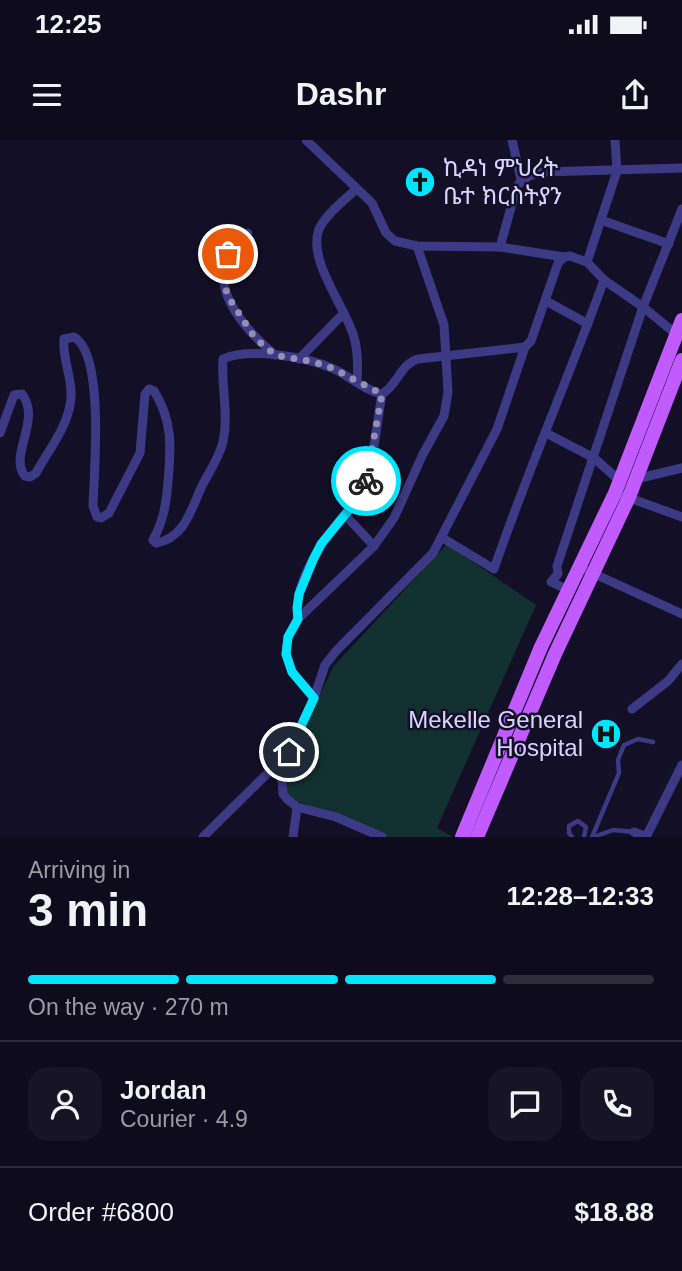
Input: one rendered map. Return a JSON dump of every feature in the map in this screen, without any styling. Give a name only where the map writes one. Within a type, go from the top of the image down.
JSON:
[{"type":"main road","points":[[477,837],[570,623],[587,570],[621,490],[682,320]]},
{"type":"main road","points":[[621,490],[636,479],[682,360]]},
{"type":"main road","points":[[462,837],[556,616],[569,590],[587,570]]},
{"type":"main road","points":[[556,616],[570,623]]},
{"type":"street","points":[[512,140],[522,180]]},
{"type":"street","points":[[587,262],[617,171],[615,140]]},
{"type":"street","points":[[306,141],[372,203],[386,233],[394,240],[417,246],[500,247],[570,256],[587,262],[604,281],[679,334]]},
{"type":"street","points":[[500,247],[517,186],[522,180],[542,172],[682,168]]},
{"type":"street","points":[[356,189],[325,219],[316,239],[320,261],[354,337],[358,363],[357,380]]},
{"type":"street","points":[[569,590],[551,582],[558,574],[557,566],[643,307],[682,208]]},
{"type":"street","points":[[601,220],[669,244]]},
{"type":"street","points":[[248,233],[228,254],[223,274],[225,287],[249,331],[275,355]]},
{"type":"street","points":[[314,698],[292,672],[286,654],[288,637],[298,619],[374,547],[394,518],[443,416],[448,392],[444,325],[417,246]]},
{"type":"street","points":[[382,837],[336,817],[297,807],[283,794],[282,781],[289,752],[314,698],[325,665],[433,553],[497,429],[525,347],[531,341],[547,301],[558,263],[564,257]]},
{"type":"street","points":[[441,537],[494,569],[519,496],[604,281]]},
{"type":"street","points":[[547,301],[589,324]]},
{"type":"street","points":[[299,359],[344,313]]},
{"type":"street","points":[[0,433],[14,395],[22,394],[29,409],[21,467],[26,477],[36,473],[59,436],[72,398],[69,367],[63,348],[64,339],[74,337],[79,340],[86,353],[93,387],[97,430],[93,506],[96,515],[101,518],[109,513],[140,453],[145,394],[149,390],[154,391],[169,424],[172,447],[166,510],[153,540],[156,543],[163,542],[179,530],[189,517],[223,442],[226,397],[223,359],[230,356],[275,355],[299,359],[332,368],[382,394],[407,363],[418,359],[525,347]]},
{"type":"street","points":[[298,619],[299,594],[321,544],[365,488],[382,394]]},
{"type":"street","points":[[546,433],[594,458],[621,490],[682,517]]},
{"type":"street","points":[[636,479],[682,468]]},
{"type":"street","points":[[345,515],[374,547]]},
{"type":"street","points":[[587,570],[682,614]]},
{"type":"street","points":[[632,709],[668,681],[682,664]]},
{"type":"street","points":[[203,837],[289,752]]},
{"type":"street","points":[[634,832],[646,837],[682,765]]},
{"type":"street","points":[[293,837],[297,807]]},
{"type":"lane","points":[[592,837],[619,773],[618,760],[624,746],[638,739],[653,741]]},
{"type":"lane","points":[[572,837],[569,830],[572,824],[578,821],[604,831],[621,829],[634,832]]},
{"type":"lane","points":[[584,837],[587,831],[585,824]]},
{"type":"lane","points":[[592,837],[604,831]]},
{"type":"green space","points":[[447,544],[536,605],[437,828],[453,837],[386,837],[287,797],[284,783],[299,740],[333,667]]},
{"type":"way so far","points":[[228,254],[223,274],[225,287],[229,298],[255,338],[275,355],[332,368],[382,394],[366,481]]},
{"type":"place","name":"ኪዳነ ምህረት ቤተ ክርስትያን","points":[[420,182]]},
{"type":"place","name":"Mekelle General Hospital","points":[[606,734]]},
{"type":"route","points":[[289,752],[314,698],[292,672],[286,654],[288,637],[298,619],[299,594],[321,544],[362,494],[366,481]]}]
